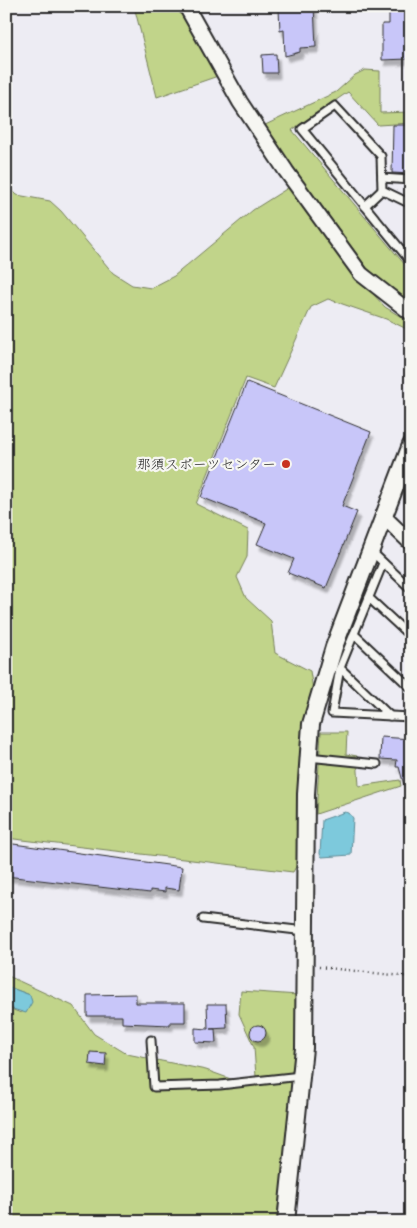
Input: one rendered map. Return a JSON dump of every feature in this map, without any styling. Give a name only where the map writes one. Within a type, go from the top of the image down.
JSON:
[{"type":"street","points":[[186,6],[246,109],[286,171],[361,274],[376,288],[411,313]]},
{"type":"street","points":[[286,1222],[304,1048],[308,757],[311,724],[322,682],[411,445]]},
{"type":"street","points":[[383,516],[411,543]]},
{"type":"lane","points":[[364,206],[382,190],[380,156],[335,106],[302,129],[364,206],[411,262]]},
{"type":"lane","points":[[382,178],[411,180]]},
{"type":"lane","points":[[382,190],[411,204]]},
{"type":"lane","points":[[370,550],[411,589]]},
{"type":"lane","points":[[383,563],[340,668],[332,713],[411,717]]},
{"type":"lane","points":[[369,598],[411,637]]},
{"type":"lane","points":[[354,634],[411,688]]},
{"type":"lane","points":[[340,668],[390,716]]},
{"type":"lane","points":[[308,757],[377,764]]},
{"type":"lane","points":[[203,919],[305,931]]},
{"type":"lane","points":[[151,1040],[154,1087],[220,1085],[301,1076]]},
{"type":"path","points":[[305,966],[411,977]]},
{"type":"green space","points":[[134,6],[176,6],[189,22],[218,76],[157,97]]},
{"type":"green space","points":[[365,70],[380,71],[380,113],[411,112],[411,123],[378,125],[348,92],[292,130],[411,272],[411,305],[368,269],[263,126],[336,92],[355,75]]},
{"type":"green space","points":[[6,184],[17,195],[50,201],[61,211],[113,273],[132,285],[151,288],[174,276],[253,210],[291,186],[338,256],[385,307],[411,323],[411,331],[386,319],[328,299],[311,307],[274,388],[246,378],[196,504],[248,530],[247,557],[237,577],[246,598],[271,621],[275,653],[310,671],[313,690],[298,863],[293,872],[6,838]]},
{"type":"green space","points":[[321,732],[347,732],[346,754],[357,756],[359,786],[400,780],[401,786],[316,814]]},
{"type":"green space","points":[[6,975],[73,1006],[94,1034],[127,1054],[206,1070],[239,1082],[256,1077],[254,1047],[239,1014],[241,991],[298,995],[290,1108],[276,1222],[6,1222],[6,1007],[21,1013],[30,995],[6,986]]},
{"type":"water","points":[[345,812],[349,813],[353,818],[351,855],[322,857],[320,854],[322,820]]},
{"type":"water","points":[[6,986],[30,995],[32,1002],[26,1013],[6,1007]]},
{"type":"building","points":[[284,6],[314,6],[316,47],[300,48],[300,52],[285,56],[284,30],[280,31],[279,9],[284,9]]},
{"type":"building","points":[[389,6],[409,6],[410,20],[407,20],[408,59],[382,60],[382,24],[389,24]]},
{"type":"building","points":[[276,54],[277,73],[263,73],[262,55]]},
{"type":"building","points":[[393,125],[411,125],[411,174],[392,173]]},
{"type":"building","name":"那須スポーツセンター","points":[[247,382],[371,432],[342,506],[357,512],[326,588],[288,573],[294,559],[257,544],[266,523],[201,497]]},
{"type":"building","points":[[381,737],[411,739],[411,796],[407,796],[399,767],[396,767],[397,760],[380,759]]},
{"type":"building","points":[[6,843],[182,867],[179,890],[165,888],[165,892],[150,890],[150,893],[6,876]]},
{"type":"building","points":[[136,994],[136,1003],[185,1003],[185,1022],[170,1022],[170,1025],[122,1023],[122,1016],[87,1016],[87,995]]},
{"type":"building","points":[[207,1004],[226,1004],[227,1028],[210,1029],[215,1029],[216,1043],[195,1042],[195,1028],[208,1029]]},
{"type":"building","points":[[258,1025],[266,1033],[258,1041],[250,1033]]},
{"type":"building","points":[[90,1052],[106,1053],[105,1066],[89,1064]]},
{"type":"place","name":"那須スポーツセンター","points":[[286,464]]}]
